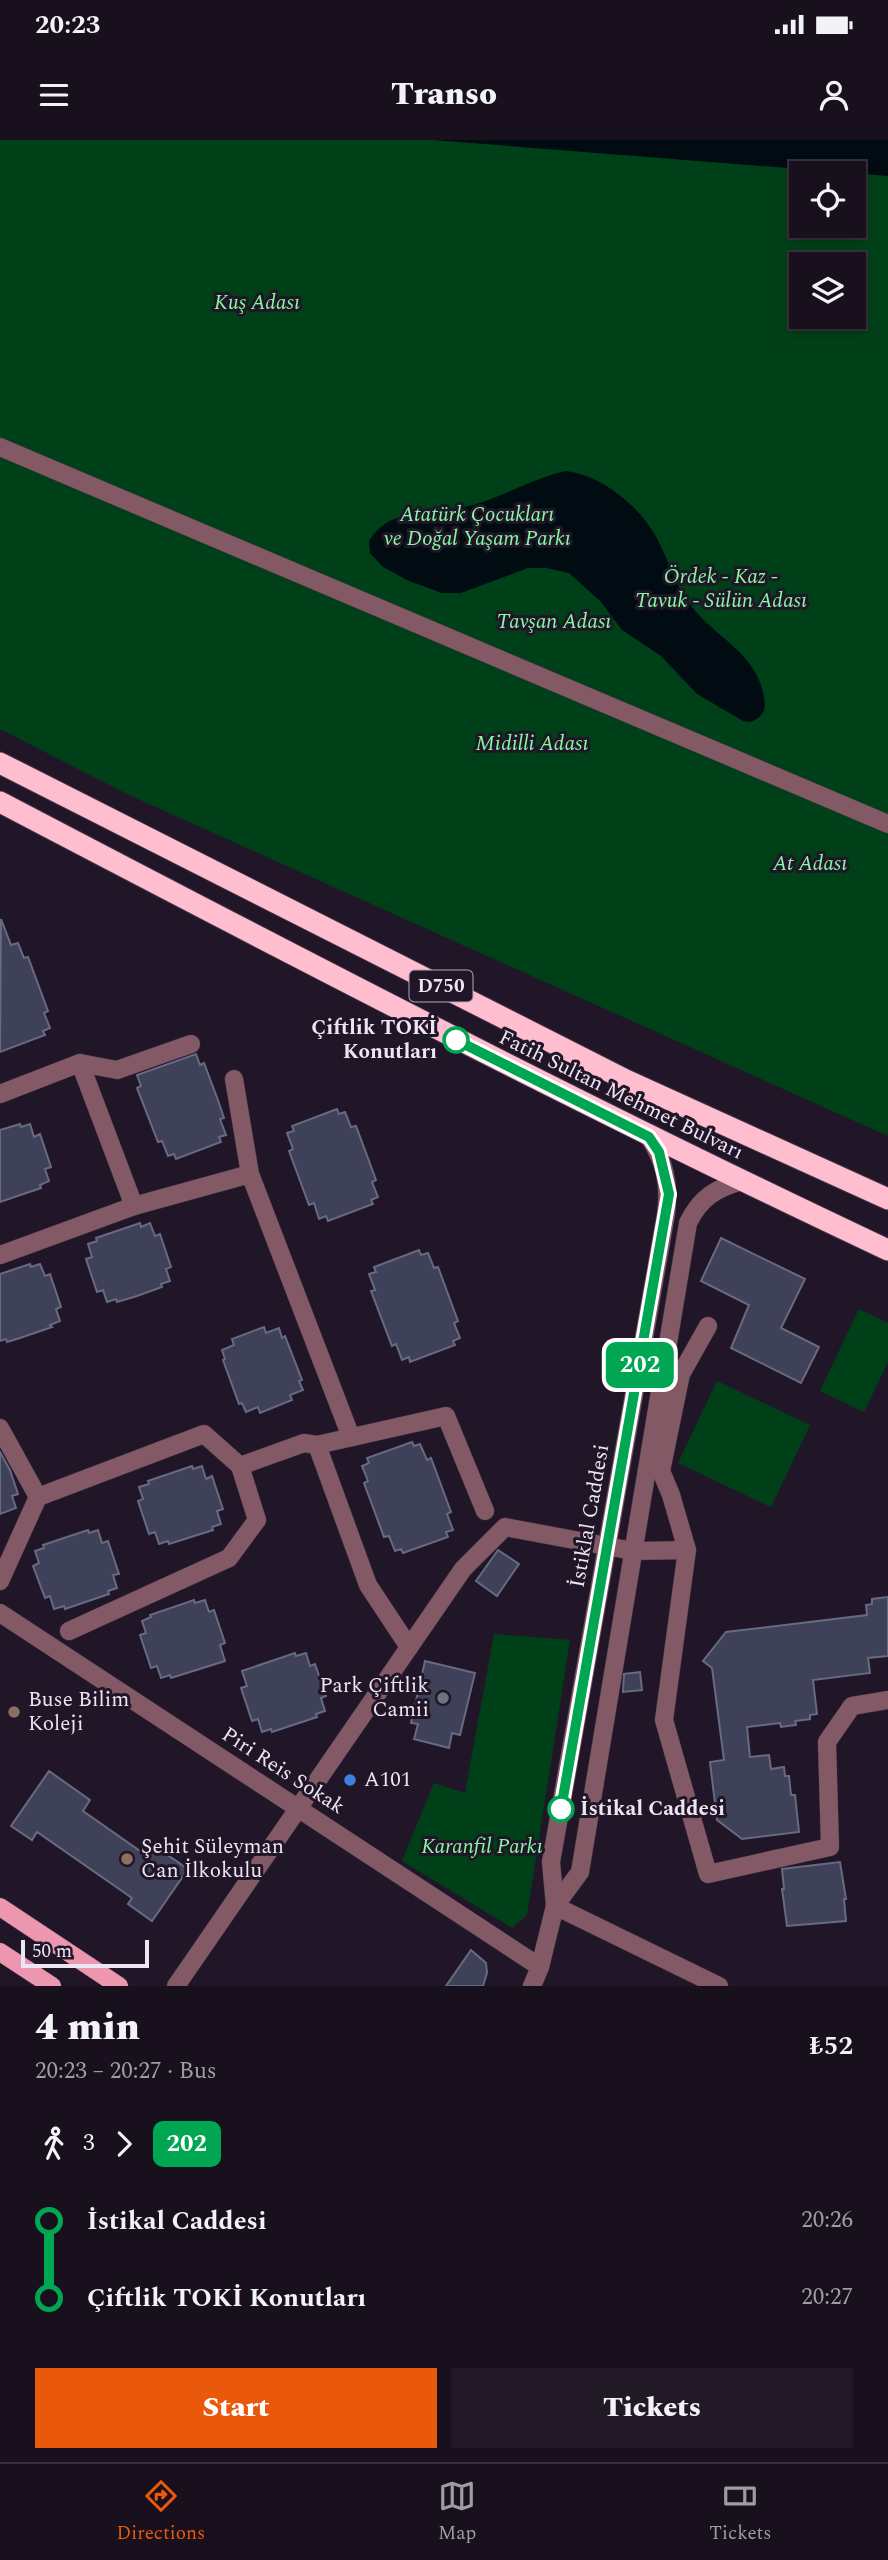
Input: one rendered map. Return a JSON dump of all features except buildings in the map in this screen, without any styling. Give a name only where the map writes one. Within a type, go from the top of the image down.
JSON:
[{"type":"highway","name":"Fatih Sultan Mehmet Bulvarı","points":[[0,762],[626,1080],[888,1199]]},
{"type":"highway","name":"Fatih Sultan Mehmet Bulvarı","points":[[0,802],[442,1033],[649,1137],[888,1250]]},
{"type":"main road","points":[[0,1907],[119,1986]]},
{"type":"main road","points":[[0,1952],[52,1986]]},
{"type":"street","points":[[0,447],[888,824]]},
{"type":"street","points":[[0,1094],[80,1063],[117,1070],[191,1044]]},
{"type":"street","points":[[80,1063],[134,1206]]},
{"type":"street","points":[[234,1079],[250,1174],[351,1437]]},
{"type":"street","name":"İstiklal Caddesi","points":[[532,1986],[540,1967],[555,1906],[551,1862],[669,1194],[659,1152],[649,1137]]},
{"type":"street","points":[[0,1255],[134,1206],[250,1174]]},
{"type":"street","name":"İstiklal Caddesi","points":[[555,1906],[579,1872],[688,1223],[694,1209],[705,1198],[718,1188],[741,1181]]},
{"type":"street","points":[[708,1326],[681,1374],[661,1471],[687,1550],[664,1720],[708,1874],[830,1847],[827,1742],[852,1706],[888,1700]]},
{"type":"street","points":[[240,1466],[304,1443],[317,1445],[446,1416],[485,1511]]},
{"type":"street","points":[[0,1428],[38,1497]]},
{"type":"street","points":[[0,1581],[38,1497],[204,1434],[240,1466],[257,1520],[229,1558],[69,1631]]},
{"type":"street","points":[[317,1445],[368,1585],[410,1647]]},
{"type":"street","points":[[176,1986],[463,1569],[505,1527],[633,1551],[687,1550]]},
{"type":"street","name":"Piri Reis Sokak","points":[[0,1613],[540,1967]]},
{"type":"street","points":[[555,1906],[719,1986]]},
{"type":"green space","name":"Atatürk Çocukları ve Doğal Yaşam Parkı","points":[[0,140],[888,140],[888,1136],[129,795],[0,729]]},
{"type":"green space","points":[[859,1309],[888,1323],[888,1362],[864,1412],[820,1391]]},
{"type":"green space","points":[[717,1381],[810,1425],[771,1507],[678,1463]]},
{"type":"green space","name":"Karanfil Parkı","points":[[494,1634],[570,1640],[527,1915],[512,1928],[402,1861],[434,1783],[465,1793]]},
{"type":"shaded area","points":[[433,140],[888,140],[888,176],[866,174],[866,161],[789,161],[789,168]]},
{"type":"shaded area","points":[[566,471],[592,478],[605,485],[629,503],[648,524],[686,599],[754,670],[765,702],[763,713],[758,718],[750,722],[743,721],[697,694],[661,656],[622,630],[601,602],[569,573],[546,568],[528,568],[461,593],[442,593],[409,581],[383,567],[370,553],[369,541],[374,533],[392,520],[473,505]]},
{"type":"bus line","name":"202","points":[[456,1040],[649,1137],[659,1152],[669,1194],[561,1809]]},
{"type":"place","name":"Çiftlik TOKİ Konutları","points":[[456,1040]]},
{"type":"place","name":"Park Çiftlik Camii","points":[[443,1698]]},
{"type":"place","name":"Buse Bilim Koleji","points":[[14,1712]]},
{"type":"place","name":"A101","points":[[350,1780]]},
{"type":"place","name":"İstikal Caddesi","points":[[561,1809]]},
{"type":"place","name":"Şehit Süleyman Can İlkokulu","points":[[127,1859]]},
{"type":"park label","name":"Kuş Adası","points":[[257,303]]},
{"type":"park label","name":"Ördek - Kaz - Tavuk - Sülün Adası","points":[[721,589]]},
{"type":"park label","name":"Tavşan Adası","points":[[554,622]]},
{"type":"park label","name":"Midilli Adası","points":[[532,744]]},
{"type":"park label","name":"At Adası","points":[[810,864]]}]
